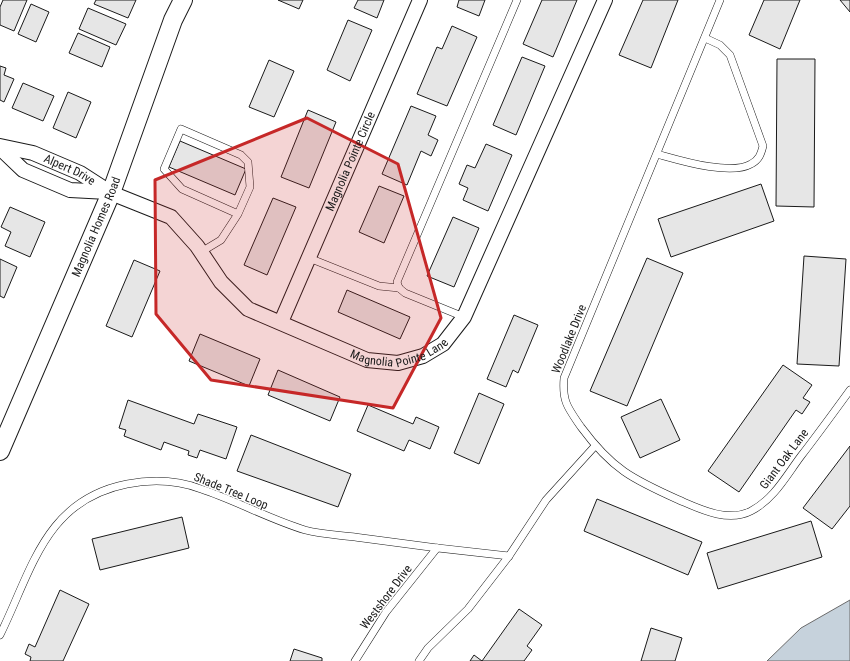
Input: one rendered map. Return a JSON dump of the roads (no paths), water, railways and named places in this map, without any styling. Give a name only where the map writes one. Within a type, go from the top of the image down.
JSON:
[{"type":"street","name":"Magnolia Homes Road","points":[[0,450],[111,193],[173,20],[183,0]]},
{"type":"street","name":"Magnolia Pointe Circle","points":[[281,322],[420,0]]},
{"type":"street","name":"Magnolia Pointe Lane","points":[[111,193],[171,217],[201,252],[222,282],[248,309],[367,360],[398,363],[423,356],[443,344],[464,317],[605,0]]},
{"type":"street","name":"Alpert Drive","points":[[0,147],[23,170],[70,190],[111,193]]},
{"type":"street","name":"Alpert Drive","points":[[0,147],[33,153],[80,173],[111,193]]},
{"type":"lane","points":[[464,317],[405,293],[399,288],[397,282],[517,0]]},
{"type":"lane","name":"Woodlake Drive","points":[[595,446],[569,410],[562,395],[564,378],[720,0]]},
{"type":"lane","points":[[657,154],[695,165],[734,169],[751,164],[759,157],[763,146],[730,55],[720,45],[705,38]]},
{"type":"lane","points":[[201,252],[221,240],[238,214],[250,188],[248,162],[240,155],[181,129],[164,169],[182,190],[238,214]]},
{"type":"lane","points":[[309,258],[379,286],[399,288]]},
{"type":"lane","name":"Giant Oak Lane","points":[[595,446],[616,467],[642,484],[704,510],[729,516],[736,515],[750,511],[770,498],[850,390]]},
{"type":"lane","points":[[419,661],[428,648],[468,608],[509,556],[546,500],[595,446]]},
{"type":"lane","name":"Shade Tree Loop","points":[[0,635],[35,557],[55,526],[80,501],[116,486],[141,481],[169,480],[201,489],[269,518],[307,530],[437,548],[509,556]]},
{"type":"lane","name":"Westshore Drive","points":[[356,661],[386,612],[437,548]]}]
